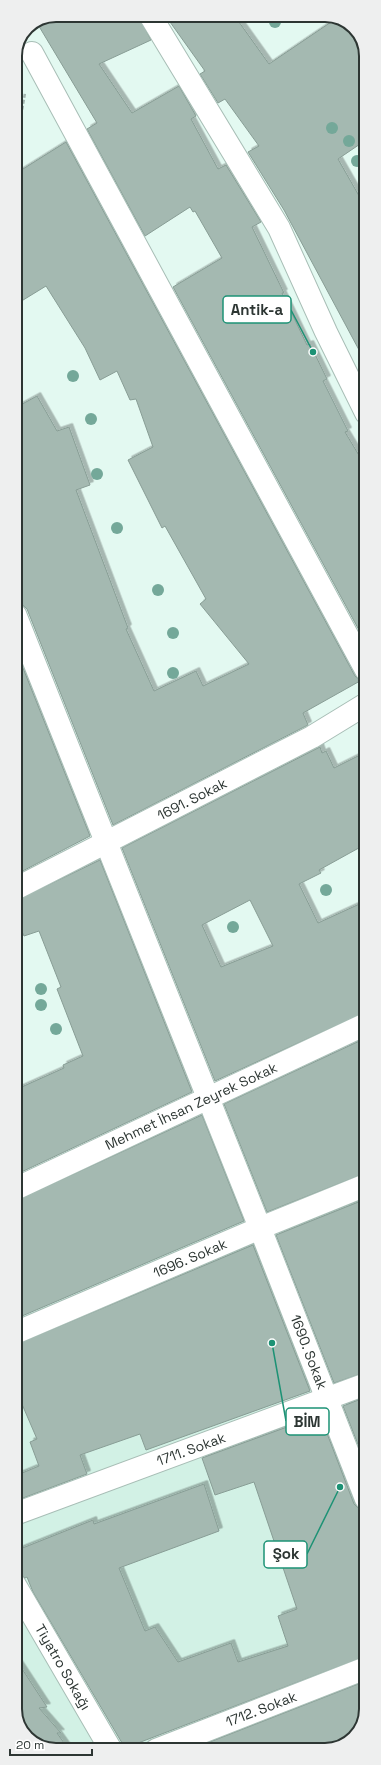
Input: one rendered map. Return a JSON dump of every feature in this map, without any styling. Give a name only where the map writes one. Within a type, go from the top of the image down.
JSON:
[{"type":"street","points":[[154,22],[279,228],[326,332],[359,399]]},
{"type":"street","points":[[32,53],[359,657]]},
{"type":"street","name":"1690. Sokak","points":[[22,632],[260,1228],[359,1482]]},
{"type":"street","name":"1691. Sokak","points":[[22,885],[312,737],[359,708]]},
{"type":"street","name":"Mehmet İhsan Zeyrek Sokak","points":[[22,1186],[359,1027]]},
{"type":"street","name":"1696. Sokak","points":[[22,1330],[260,1228],[359,1188]]},
{"type":"street","name":"1711. Sokak","points":[[22,1511],[359,1387]]},
{"type":"street","name":"Tiyatro Sokağı","points":[[22,1597],[107,1743]]},
{"type":"street","name":"1712. Sokak","points":[[174,1743],[359,1671]]},
{"type":"shaded area","points":[[359,1056],[359,1709],[356,1722],[348,1735],[330,1743],[53,1743],[37,1737],[25,1724],[22,1714],[22,1224]]},
{"type":"building","points":[[56,22],[142,22],[151,40],[99,64],[132,113],[179,86],[196,116],[191,119],[218,169],[226,165],[261,222],[252,227],[307,345],[310,344],[327,379],[323,381],[348,431],[345,432],[359,455],[359,630],[173,287],[222,258],[195,211],[193,212],[190,207],[145,236],[87,129],[97,123],[39,27]]},
{"type":"building","points":[[170,22],[239,22],[269,64],[330,23],[348,30],[356,41],[359,51],[359,145],[338,159],[359,196],[359,350],[284,210],[248,152],[259,146],[225,99],[218,103],[200,74],[205,71]]},
{"type":"building","points":[[66,142],[355,676],[359,680],[359,682],[303,713],[308,725],[113,825],[27,609],[22,604],[22,404],[37,396],[57,431],[69,427],[90,485],[76,490],[128,628],[126,629],[154,691],[196,671],[203,686],[249,664],[200,604],[206,599],[165,526],[162,528],[128,460],[153,447],[136,399],[130,400],[117,371],[100,380],[85,348],[46,286],[22,301],[22,170]]},
{"type":"building","points":[[22,666],[90,836],[22,871]]},
{"type":"building","points":[[320,747],[322,753],[326,751],[334,768],[359,756],[359,848],[319,870],[321,873],[299,884],[318,923],[359,904],[359,1015],[215,1081],[122,848]],"holes":[[[250,900],[273,946],[221,967],[202,925]]]},
{"type":"building","points":[[100,860],[192,1092],[22,1172],[22,1087],[64,1068],[63,1065],[83,1056],[57,989],[61,987],[39,931],[24,936],[22,931],[22,898]]},
{"type":"building","points":[[359,1041],[359,1176],[267,1212],[224,1104]]},
{"type":"building","points":[[202,1115],[244,1221],[22,1316],[22,1198]]},
{"type":"building","points":[[359,1202],[359,1374],[334,1383],[276,1235]]},
{"type":"building","points":[[253,1245],[310,1391],[146,1450],[140,1434],[80,1455],[87,1474],[22,1498],[22,1473],[39,1466],[30,1442],[37,1439],[22,1404],[22,1342]]},
{"type":"building","points":[[359,1400],[359,1447],[343,1406]]},
{"type":"building","points":[[320,1415],[354,1504],[359,1509],[359,1659],[138,1743],[122,1743],[33,1592],[27,1577],[25,1578],[22,1576],[22,1548],[93,1520],[94,1524],[204,1484],[219,1531],[119,1568],[145,1631],[155,1627],[178,1662],[231,1643],[238,1662],[288,1646],[278,1616],[297,1609],[254,1482],[215,1495],[202,1458]]},
{"type":"building","points":[[22,1669],[47,1707],[39,1708],[61,1733],[57,1733],[64,1743],[53,1743],[43,1740],[32,1733],[25,1724],[22,1714]]},
{"type":"building","points":[[359,1684],[359,1709],[356,1722],[348,1735],[336,1741],[330,1743],[207,1743]]},
{"type":"place","name":"Antik-a","points":[[313,352]]},
{"type":"place","name":"BİM","points":[[272,1343]]},
{"type":"place","name":"Şok","points":[[340,1487]]}]
